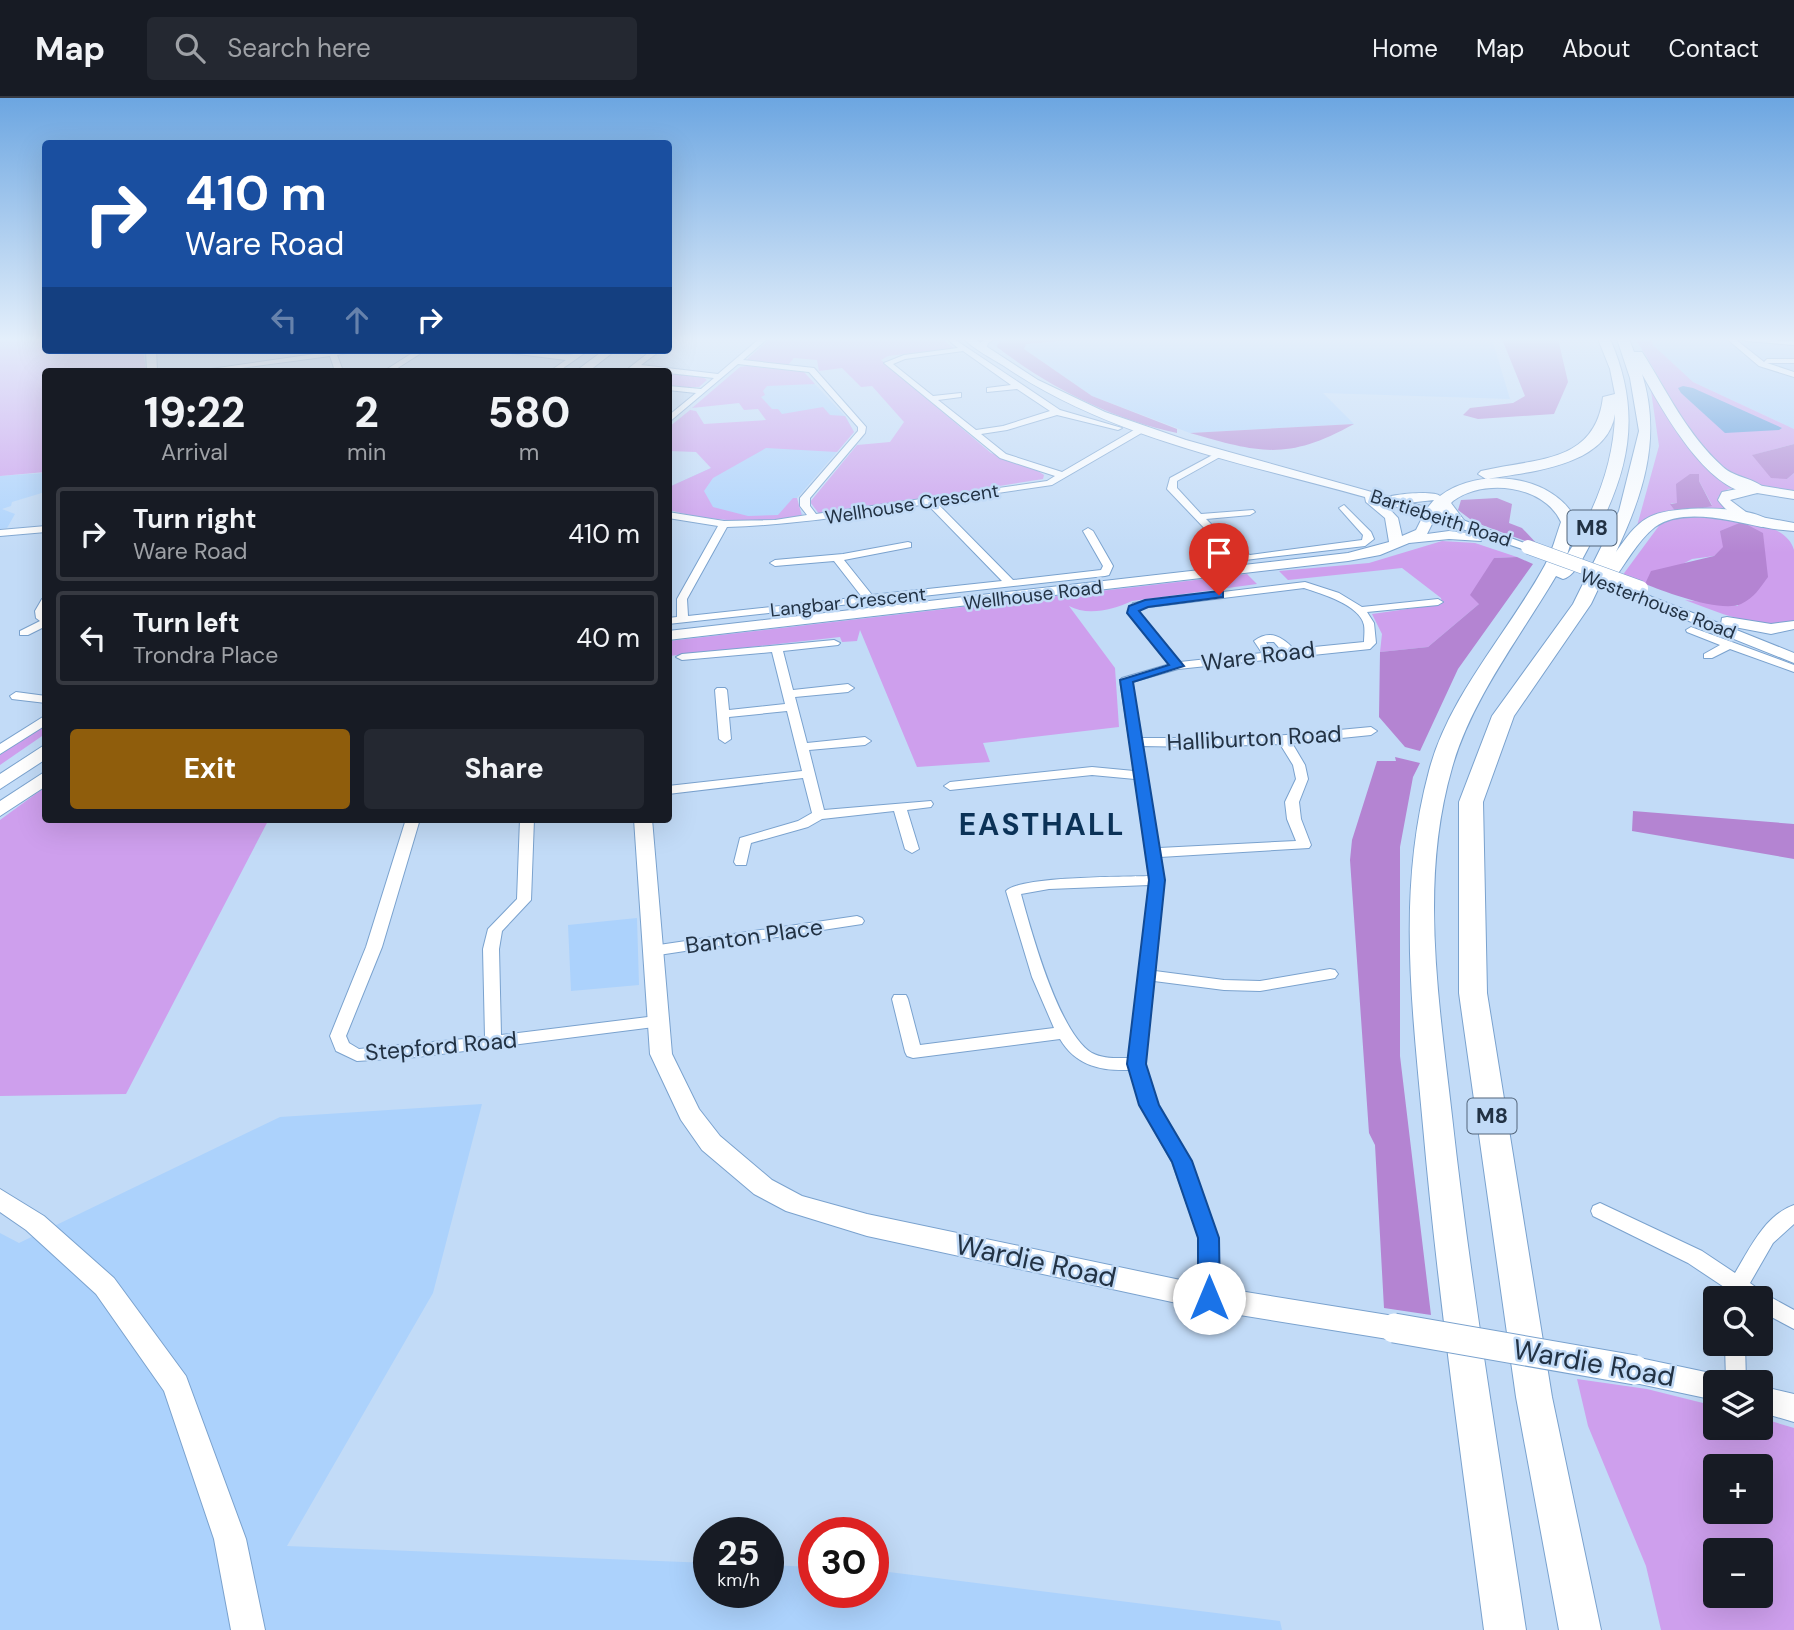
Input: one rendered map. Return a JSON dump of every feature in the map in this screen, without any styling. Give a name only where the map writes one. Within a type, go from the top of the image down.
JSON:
[{"type":"highway","points":[[1428,509],[1457,481],[1549,462],[1588,446],[1601,434],[1607,422],[1608,410]]},
{"type":"highway","name":"M8","points":[[1505,1630],[1449,1235],[1427,1032],[1421,911],[1429,807],[1451,741],[1490,669],[1558,581],[1592,528],[1608,492],[1619,453],[1623,422],[1621,410]]},
{"type":"highway","name":"M8","points":[[1580,1630],[1534,1397],[1473,993],[1471,802],[1503,716],[1582,604],[1627,511],[1646,431],[1642,410]]},
{"type":"highway","points":[[1672,410],[1714,468],[1725,476],[1757,489]]},
{"type":"highway","points":[[1428,509],[1468,487],[1509,485],[1546,496],[1568,516],[1569,530],[1555,563],[1490,669]]},
{"type":"highway","points":[[1390,500],[1413,500],[1428,509],[1446,512],[1458,523]]},
{"type":"highway","name":"M8","points":[[1568,623],[1651,523],[1693,514],[1765,523]]},
{"type":"main road","points":[[0,783],[42,753]]},
{"type":"main road","points":[[0,810],[42,780]]},
{"type":"street","points":[[815,519],[805,506],[805,498],[862,431],[862,427],[847,410]]},
{"type":"street","points":[[947,410],[1003,456],[1063,475]]},
{"type":"street","name":"Bartiebeith Road","points":[[1093,410],[1142,429],[1390,500]]},
{"type":"street","points":[[973,433],[1003,428],[1057,412]]},
{"type":"street","name":"Bartiebeith Road","points":[[1057,412],[1118,428]]},
{"type":"street","name":"Wellhouse Crescent","points":[[672,516],[724,524],[815,519],[1049,483],[1142,429]]},
{"type":"street","points":[[1223,453],[1173,480],[1172,489],[1233,552],[1249,558],[1365,543],[1369,539],[1368,534],[1344,508]]},
{"type":"street","points":[[1789,493],[1757,489],[1733,492],[1724,500],[1735,512],[1765,523],[1794,539]]},
{"type":"street","points":[[1354,490],[1389,513],[1396,523],[1395,545],[1449,535],[1496,544]]},
{"type":"street","name":"Bartiebeith Road","points":[[1354,490],[1428,509],[1496,544],[1525,550]]},
{"type":"street","points":[[930,501],[1010,583]]},
{"type":"street","points":[[1199,517],[1250,508],[1262,516]]},
{"type":"street","name":"Wellhouse Road","points":[[672,636],[1348,557],[1395,545],[1421,533],[1428,509]]},
{"type":"street","name":"Bartiebeith Road","points":[[1458,523],[1525,550]]},
{"type":"street","points":[[1765,523],[1794,527]]},
{"type":"street","points":[[683,620],[682,599],[724,524]]},
{"type":"street","points":[[0,533],[42,529]]},
{"type":"street","name":"Langbar Crescent","points":[[672,621],[1105,573],[1108,566],[1088,531]]},
{"type":"street","points":[[775,563],[836,557],[908,545]]},
{"type":"street","name":"Westerhouse Road","points":[[1525,550],[1707,614],[1785,650]]},
{"type":"street","points":[[836,557],[869,599]]},
{"type":"street","points":[[1177,666],[1133,613],[1137,606],[1305,585],[1335,595],[1360,610],[1438,602]]},
{"type":"street","name":"Westerhouse Road","points":[[1635,590],[1785,650]]},
{"type":"street","name":"Ware Road","points":[[1209,1298],[1209,1238],[1181,1161],[1149,1105],[1137,1064],[1157,880],[1126,680],[1177,666],[1357,647],[1370,643],[1369,623],[1360,610]]},
{"type":"street","points":[[1707,614],[1759,627],[1794,625]]},
{"type":"street","points":[[24,633],[42,622]]},
{"type":"street","points":[[1691,630],[1794,669]]},
{"type":"street","points":[[1785,650],[1794,631]]},
{"type":"street","points":[[682,657],[834,643]]},
{"type":"street","points":[[1708,656],[1728,645]]},
{"type":"street","points":[[777,648],[819,815]]},
{"type":"street","points":[[724,714],[848,688]]},
{"type":"street","points":[[720,690],[725,739]]},
{"type":"street","points":[[16,696],[42,699]]},
{"type":"street","points":[[0,750],[42,722]]},
{"type":"street","name":"Halliburton Road","points":[[1137,742],[1189,745],[1285,741],[1371,731]]},
{"type":"street","points":[[802,747],[864,741]]},
{"type":"street","points":[[1153,853],[1304,845],[1294,819],[1292,802],[1302,779],[1285,741]]},
{"type":"street","points":[[950,786],[1092,771],[1142,776]]},
{"type":"street","points":[[672,790],[809,774]]},
{"type":"street","points":[[741,862],[745,841],[803,824],[819,815],[926,804]]},
{"type":"street","points":[[899,807],[912,849]]},
{"type":"street","name":"Stepford Road","points":[[412,823],[374,947],[338,1036],[342,1047],[357,1055],[656,1022]]},
{"type":"street","points":[[493,1042],[493,939],[495,929],[524,900],[527,823]]},
{"type":"street","name":"Wardie Road","points":[[643,823],[656,1022],[667,1073],[689,1114],[711,1143],[764,1187],[795,1204],[867,1225],[1209,1298],[1635,1370],[1703,1384]]},
{"type":"street","points":[[1137,1064],[1101,1064],[1080,1054],[1064,1034],[1021,923],[1013,891],[1049,885],[1157,880]]},
{"type":"street","name":"Banton Place","points":[[652,951],[857,921]]},
{"type":"street","points":[[1147,975],[1224,985],[1260,986],[1330,974]]},
{"type":"street","points":[[900,999],[913,1052],[1064,1034]]},
{"type":"street","points":[[0,1199],[36,1223],[105,1286],[176,1385],[230,1539],[248,1630]]},
{"type":"street","points":[[1600,1211],[1719,1270],[1732,1286]]},
{"type":"street","points":[[1741,1286],[1766,1237],[1794,1213]]},
{"type":"street","points":[[1773,1308],[1794,1320]]},
{"type":"street","points":[[1773,1402],[1794,1408]]},
{"type":"shaded area","points":[[0,410],[42,410],[42,472],[0,476]]},
{"type":"shaded area","points":[[689,410],[696,411],[704,424],[766,420],[759,410],[779,410],[782,414],[826,410],[830,415],[845,416],[854,432],[837,452],[766,448],[713,478],[704,491],[713,507],[748,516],[778,515],[793,498],[797,498],[802,516],[735,520],[672,511],[672,486],[711,468],[696,452],[672,451],[672,425]]},
{"type":"shaded area","points":[[768,410],[840,410],[854,432],[797,498],[796,505],[803,514],[726,521],[672,489],[672,486],[711,468],[773,417]]},
{"type":"shaded area","points":[[894,410],[941,410],[991,453],[1038,471],[1044,475],[1043,479],[820,515],[810,502],[857,445],[890,442],[904,422]]},
{"type":"shaded area","points":[[1106,410],[1129,410],[1177,429],[1177,433],[1153,427]]},
{"type":"shaded area","points":[[1130,410],[1340,410],[1354,424],[1190,433]]},
{"type":"shaded area","points":[[1468,410],[1556,410],[1554,414],[1478,419],[1463,415]]},
{"type":"shaded area","points":[[1654,410],[1669,410],[1680,428],[1744,487],[1728,489],[1718,497],[1730,511],[1706,511],[1703,508],[1712,505],[1699,481],[1677,503],[1671,503],[1676,512],[1643,527],[1637,526],[1659,446]]},
{"type":"shaded area","points":[[1678,410],[1754,410],[1794,429],[1794,444],[1753,455],[1787,479],[1794,473],[1794,490],[1763,486],[1736,476],[1715,459],[1696,438]]},
{"type":"shaded area","points":[[1700,410],[1743,410],[1782,428],[1779,430],[1725,433]]},
{"type":"shaded area","points":[[1754,410],[1794,410],[1794,429]]},
{"type":"shaded area","points":[[1354,424],[1310,444],[1273,450],[1255,449],[1190,433]]},
{"type":"shaded area","points":[[1794,444],[1794,473],[1787,479],[1771,478],[1752,455]]},
{"type":"shaded area","points":[[42,473],[42,493],[12,502],[11,506],[2,509],[15,514],[7,528],[0,529],[0,476]]},
{"type":"shaded area","points":[[1690,474],[1699,474],[1699,481],[1712,506],[1703,508],[1706,511],[1676,512],[1670,504],[1677,503],[1676,484]]},
{"type":"shaded area","points":[[1497,498],[1512,504],[1509,523],[1522,528],[1539,546],[1474,522],[1458,510],[1461,500]]},
{"type":"shaded area","points":[[1684,516],[1746,521],[1777,531],[1788,539],[1794,550],[1794,621],[1753,622],[1685,600],[1738,606],[1723,548],[1714,556],[1692,559],[1645,584],[1622,576],[1661,523]]},
{"type":"shaded area","points":[[1742,522],[1763,533],[1768,577],[1746,602],[1732,606],[1707,604],[1645,584],[1651,571],[1714,556],[1723,547],[1720,531]]},
{"type":"shaded area","points":[[1442,541],[1475,543],[1517,557],[1494,558],[1479,604],[1428,647],[1380,652],[1382,634],[1372,614],[1442,604],[1441,598],[1402,568],[1288,580],[1279,571],[1369,563]]},
{"type":"shaded area","points":[[1517,557],[1533,564],[1458,669],[1420,751],[1405,747],[1379,717],[1380,652],[1428,647],[1479,604],[1470,595],[1494,558]]},
{"type":"shaded area","points":[[1247,574],[1257,584],[1132,601],[1100,611],[1084,611],[1069,606],[1115,668],[1119,727],[983,743],[990,762],[917,767],[860,630],[857,641],[842,642],[840,637],[672,656],[672,641]]},
{"type":"shaded area","points":[[42,726],[42,736],[0,765],[0,755]]},
{"type":"shaded area","points":[[1395,757],[1420,763],[1413,777],[1400,847],[1400,1056],[1431,1315],[1384,1308],[1375,1145],[1369,1133],[1350,860],[1352,840],[1377,761],[1396,761]]},
{"type":"shaded area","points":[[42,789],[42,823],[267,823],[126,1094],[0,1096],[0,820]]},
{"type":"shaded area","points":[[1633,811],[1794,824],[1794,859],[1632,831]]},
{"type":"shaded area","points":[[637,918],[639,985],[571,991],[568,925]]},
{"type":"shaded area","points":[[482,1104],[433,1293],[287,1546],[693,1562],[693,1608],[784,1608],[784,1566],[798,1566],[798,1608],[889,1608],[889,1572],[1280,1621],[1282,1630],[0,1630],[0,1233],[19,1243],[280,1117]]},
{"type":"shaded area","points":[[1577,1379],[1647,1389],[1703,1403],[1703,1440],[1773,1440],[1773,1422],[1794,1428],[1794,1630],[1661,1630],[1646,1566],[1588,1426]]},
{"type":"district","name":"EASTHALL","points":[[1042,824]]},
{"type":"route","points":[[1209,1298],[1209,1238],[1181,1161],[1149,1105],[1137,1064],[1157,880],[1126,680],[1146,672],[1177,666],[1133,613],[1133,609],[1145,603],[1219,595]]}]
